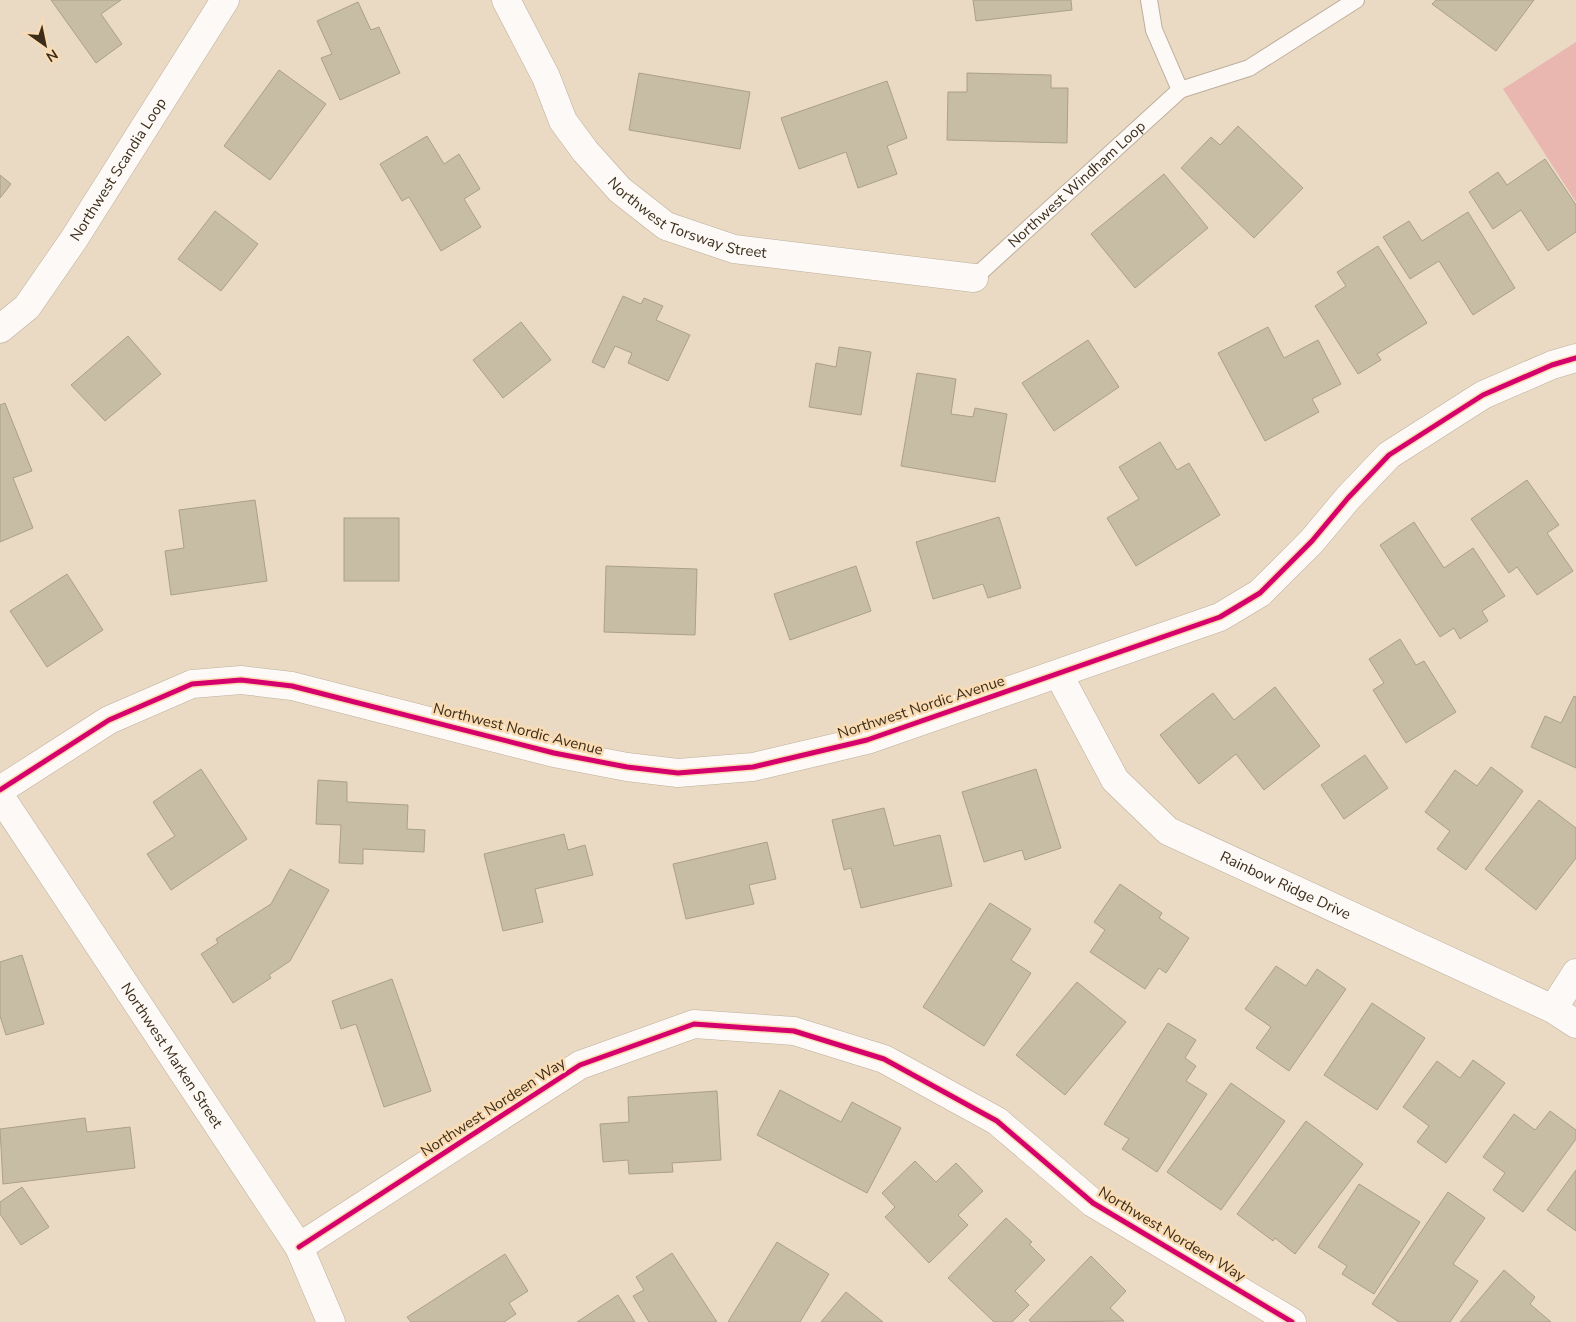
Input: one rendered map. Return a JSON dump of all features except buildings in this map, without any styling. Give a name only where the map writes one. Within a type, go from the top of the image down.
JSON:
[{"type":"street","name":"Northwest Scandia Loop","points":[[0,329],[27,307],[74,239],[225,0]]},
{"type":"street","name":"Northwest Torsway Street","points":[[506,0],[546,77],[563,121],[585,151],[620,190],[666,226],[734,249],[974,278]]},
{"type":"street","name":"Northwest Nordic Avenue","points":[[0,790],[109,720],[192,684],[241,680],[292,686],[554,753],[627,768],[678,773],[753,767],[867,740],[1059,675],[1220,617],[1260,593],[1306,548],[1348,498],[1390,455],[1482,395],[1552,365],[1576,358]]},
{"type":"street","name":"Rainbow Ridge Drive","points":[[1059,675],[1115,780],[1168,831],[1553,1009],[1576,1024]]},
{"type":"street","name":"Northwest Marken Street","points":[[0,796],[299,1247],[331,1322]]},
{"type":"street","points":[[1553,1009],[1576,973]]},
{"type":"street","name":"Northwest Nordeen Way","points":[[299,1247],[580,1065],[694,1024],[794,1031],[884,1059],[997,1121],[1093,1203],[1292,1322]]},
{"type":"lane","points":[[1149,0],[1154,30],[1180,90]]},
{"type":"lane","name":"Northwest Windham Loop","points":[[974,278],[1180,90],[1249,68],[1356,0]]},
{"type":"shaded area","points":[[1576,42],[1576,202],[1503,89]]},
{"type":"cycle path","points":[[0,790],[109,720],[192,684],[241,680],[292,686],[554,753],[627,767],[678,773],[753,767],[867,740],[1220,617],[1260,593],[1312,541],[1348,498],[1389,455],[1483,395],[1552,365],[1576,358]]},
{"type":"cycle path","points":[[299,1247],[580,1065],[694,1024],[794,1031],[884,1059],[997,1121],[1093,1203],[1292,1322]]}]
